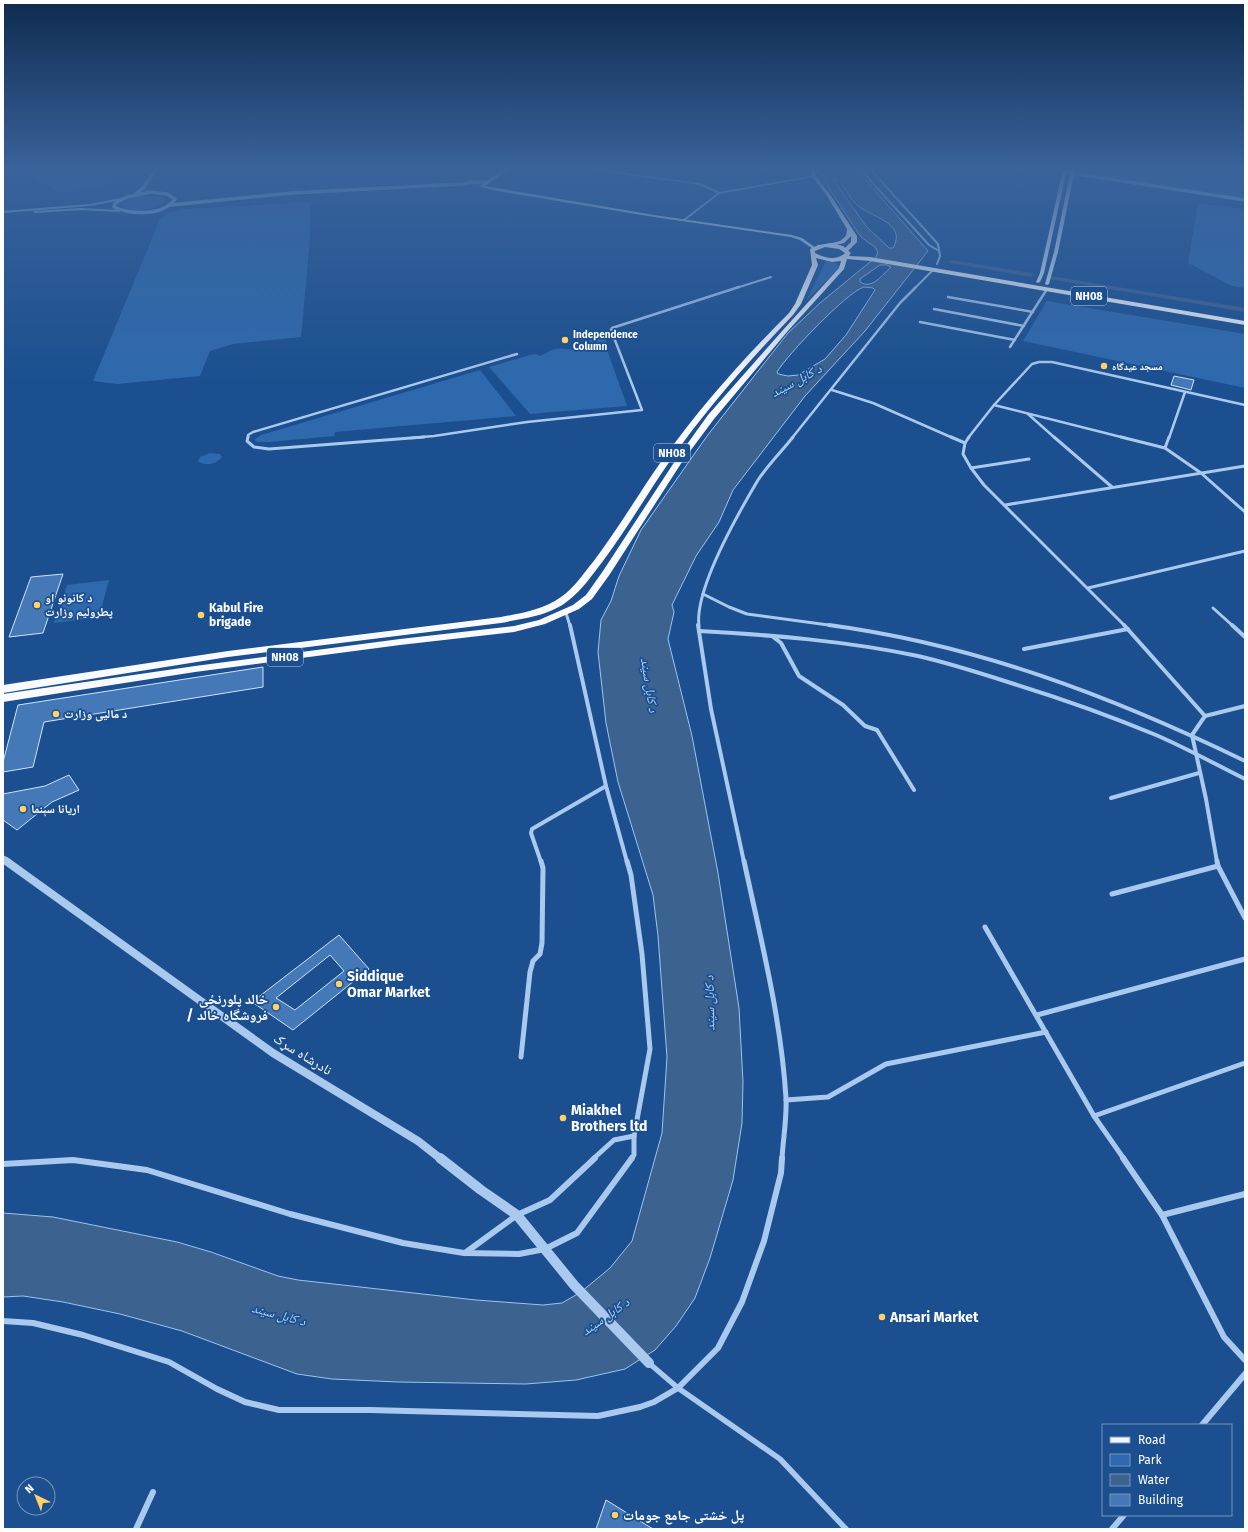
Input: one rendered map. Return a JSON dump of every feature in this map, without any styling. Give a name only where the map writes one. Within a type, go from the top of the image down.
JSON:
[{"type":"highway","name":"NH08","points":[[813,251],[827,245],[838,246],[846,254]]},
{"type":"highway","name":"NH08","points":[[813,251],[827,259],[846,254],[871,256],[1047,286],[1245,317]]},
{"type":"highway","name":"NH08","points":[[3,689],[228,654],[501,620],[536,613],[565,599],[580,585],[620,532],[666,461],[700,415],[754,350],[791,314],[798,304],[815,265],[813,251]]},
{"type":"highway","name":"NH08","points":[[3,698],[195,669],[400,642],[514,629],[542,622],[566,613],[589,597],[631,536],[679,461],[711,417],[785,331],[842,268],[846,254]]},
{"type":"highway","name":"NH08","points":[[935,267],[1038,282],[1047,286],[1245,323]]},
{"type":"main road","points":[[797,240],[813,251]]},
{"type":"main road","points":[[827,245],[843,240]]},
{"type":"main road","points":[[846,254],[854,240]]},
{"type":"main road","points":[[1038,282],[1042,273],[1049,240]]},
{"type":"main road","points":[[1047,286],[1058,240]]},
{"type":"street","points":[[925,240],[939,251]]},
{"type":"street","points":[[3,1321],[33,1323],[83,1335],[169,1362],[217,1389],[246,1402],[279,1410],[370,1410],[598,1416],[647,1405],[678,1388],[718,1348],[742,1302],[764,1242],[781,1173],[786,1100],[780,1031],[711,709],[698,621],[703,594],[716,558],[759,479],[832,390],[900,303],[935,267],[940,256],[938,244],[935,240]]},
{"type":"street","points":[[518,354],[253,432],[248,435],[247,441],[254,447],[276,448],[434,436],[526,422],[642,410],[611,330],[612,328],[771,278]]},
{"type":"street","points":[[1010,347],[1033,312],[1047,286]]},
{"type":"street","points":[[948,297],[1033,312]]},
{"type":"street","points":[[934,309],[1024,326]]},
{"type":"street","points":[[920,322],[1015,340]]},
{"type":"street","points":[[1205,716],[1128,629],[984,485],[962,454],[965,443],[994,405],[1032,364],[1039,362],[1052,362],[1245,405]]},
{"type":"street","points":[[832,390],[873,403],[965,443]]},
{"type":"street","points":[[1165,448],[1185,392]]},
{"type":"street","points":[[994,405],[1165,448],[1201,473],[1245,512]]},
{"type":"street","points":[[1026,413],[1112,487]]},
{"type":"street","points":[[971,468],[1029,459]]},
{"type":"street","points":[[1005,505],[1245,466]]},
{"type":"street","points":[[1088,588],[1245,551]]},
{"type":"street","points":[[703,594],[733,610],[755,615],[874,632],[922,641],[1019,667],[1107,699],[1192,735],[1245,761]]},
{"type":"street","points":[[1213,608],[1245,637]]},
{"type":"street","points":[[3,1164],[73,1160],[147,1170],[298,1216],[403,1243],[464,1253],[519,1254],[545,1249],[577,1233],[634,1155],[634,1136],[650,1049],[642,954],[631,875],[606,786],[570,624],[566,613]]},
{"type":"street","points":[[1024,649],[1128,629]]},
{"type":"street","points":[[699,632],[772,636],[907,654],[956,666],[1111,717],[1156,735],[1245,778]]},
{"type":"street","points":[[772,636],[781,643],[799,676],[843,705],[865,726],[878,730],[914,790]]},
{"type":"street","points":[[1245,706],[1205,716],[1192,735],[1218,866],[1245,918]]},
{"type":"street","points":[[1112,798],[1199,773]]},
{"type":"street","points":[[521,1057],[532,961],[540,954],[542,943],[543,868],[531,833],[532,829],[606,786]]},
{"type":"street","name":"نادرشاه سړک","points":[[3,859],[273,1053],[418,1141],[481,1190],[517,1215],[574,1285],[649,1363]]},
{"type":"street","points":[[1112,894],[1218,866]]},
{"type":"street","points":[[985,927],[1094,1116],[1162,1215],[1224,1337],[1245,1360]]},
{"type":"street","points":[[1037,1015],[1245,959]]},
{"type":"street","points":[[786,1100],[828,1097],[886,1064],[1046,1032]]},
{"type":"street","points":[[1094,1116],[1245,1063]]},
{"type":"street","points":[[464,1253],[517,1215],[550,1200],[614,1140],[634,1136]]},
{"type":"street","points":[[1162,1215],[1245,1194]]},
{"type":"street","points":[[649,1363],[678,1388],[780,1459],[846,1529]]},
{"type":"street","points":[[1203,1424],[1245,1374]]},
{"type":"street","points":[[136,1529],[154,1492]]},
{"type":"street","points":[[1112,1529],[1123,1516]]},
{"type":"green space","points":[[151,240],[310,240],[301,337],[233,344],[210,351],[200,376],[117,384],[93,381]]},
{"type":"green space","points":[[1192,240],[1245,240],[1245,288],[1232,286],[1188,263]]},
{"type":"green space","points":[[826,261],[838,263],[836,265],[841,266],[806,301]]},
{"type":"green space","points":[[1047,301],[1245,334],[1245,388],[1023,341]]},
{"type":"green space","points":[[605,334],[607,350],[627,406],[530,414],[489,367],[530,355],[536,354],[540,356],[551,350],[559,348],[573,350],[583,348],[587,346],[590,341],[589,338]]},
{"type":"green space","points":[[480,370],[516,416],[335,432],[334,436],[270,442],[257,442],[254,440],[261,435]]},
{"type":"green space","points":[[210,453],[220,454],[222,457],[212,464],[205,464],[198,461],[200,457]]},
{"type":"green space","points":[[109,580],[99,617],[54,623],[67,585]]},
{"type":"water","name":"د کابل سيند","points":[[866,240],[881,240],[889,248],[893,248],[896,240],[919,240],[928,251],[865,331],[805,396],[733,490],[719,522],[696,556],[672,605],[674,612],[668,639],[692,736],[718,873],[739,1008],[743,1082],[742,1123],[733,1180],[710,1258],[695,1298],[676,1326],[655,1350],[625,1369],[576,1380],[526,1384],[398,1382],[332,1379],[297,1374],[182,1331],[120,1314],[63,1302],[23,1296],[3,1297],[3,1213],[53,1217],[177,1242],[211,1252],[278,1276],[298,1280],[476,1300],[543,1305],[562,1303],[581,1292],[610,1268],[632,1241],[662,1133],[667,1057],[658,936],[653,895],[618,782],[606,723],[598,652],[601,620],[611,601],[619,576],[641,530],[707,436],[788,333],[820,303],[876,257],[878,252],[875,247]],"holes":[[[880,265],[887,265],[891,267],[873,283],[864,284],[860,282],[860,279]],[[864,287],[873,288],[875,290],[846,335],[825,359],[798,375],[788,376],[778,374],[777,372],[804,339],[845,300],[856,291]]]},
{"type":"building","points":[[1174,376],[1194,380],[1191,390],[1171,385]]},
{"type":"building","name":"د کانونو او پطرولیم وزارت","points":[[63,574],[43,633],[9,637],[31,577]]},
{"type":"building","name":"د مالیی وزارت","points":[[263,667],[263,687],[44,722],[33,767],[3,772],[3,762],[18,705]]},
{"type":"building","name":"اريانا سېنما","points":[[69,775],[79,790],[52,802],[17,830],[3,820],[3,794],[45,786]]},
{"type":"building","name":"Siddique Omar Market","points":[[339,935],[369,969],[293,1030],[252,1002]],"holes":[[[330,955],[344,971],[295,1010],[276,998]]]},
{"type":"building","name":"پل خشتی جامع جومات","points":[[606,1500],[653,1529],[596,1529]]},
{"type":"waterway","points":[[952,262],[1031,275]]},
{"type":"waterway","points":[[1051,278],[1245,310]]},
{"type":"place","name":"Independence Column","points":[[565,340]]},
{"type":"place","name":"مسجد عیدگاه","points":[[1104,366]]},
{"type":"place","name":"د کانونو او پطرولیم وزارت","points":[[37,605]]},
{"type":"place","name":"Kabul Fire brigade","points":[[201,615]]},
{"type":"place","name":"د مالیی وزارت","points":[[56,714]]},
{"type":"place","name":"اريانا سېنما","points":[[23,809]]},
{"type":"place","name":"Siddique Omar Market","points":[[339,984]]},
{"type":"place","name":"خالد پلورنځی / فروشگاه خالد","points":[[276,1007]]},
{"type":"place","name":"Miakhel Brothers ltd","points":[[563,1118]]},
{"type":"place","name":"Ansari Market","points":[[882,1317]]},
{"type":"place","name":"پل خشتی جامع جومات","points":[[615,1515]]}]
